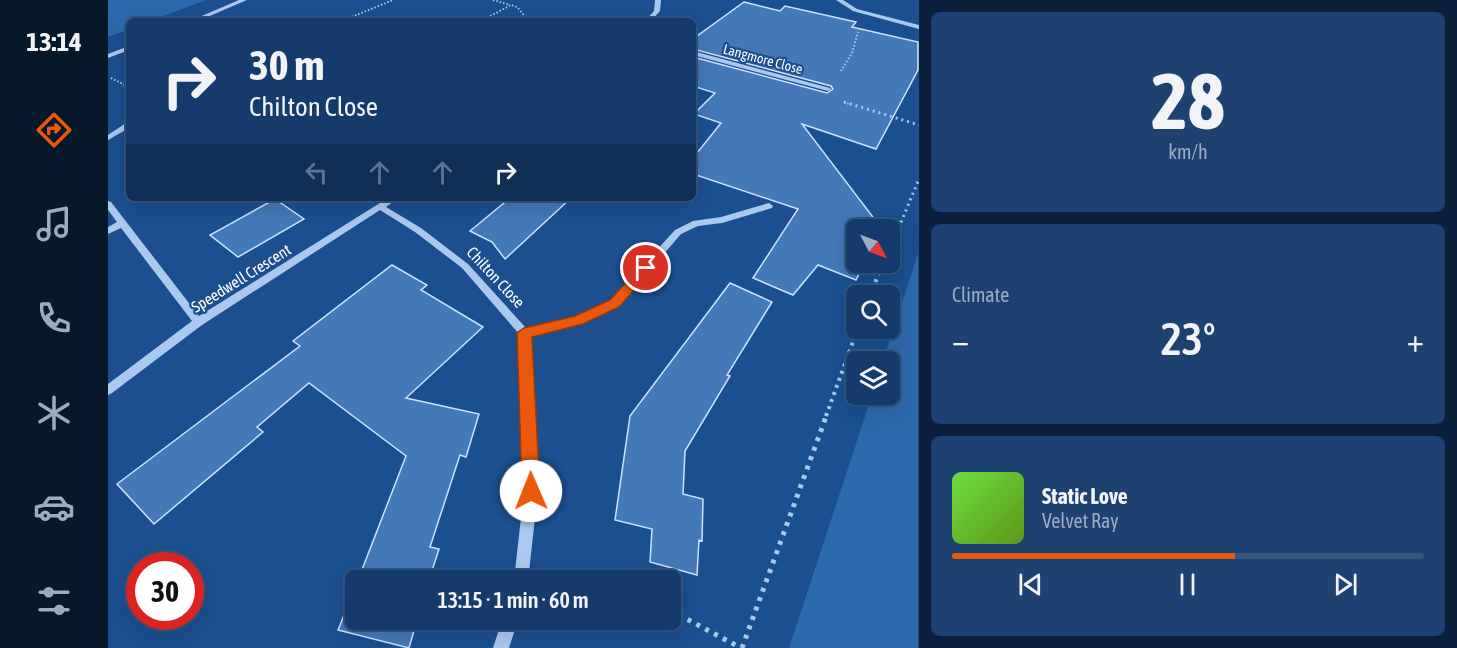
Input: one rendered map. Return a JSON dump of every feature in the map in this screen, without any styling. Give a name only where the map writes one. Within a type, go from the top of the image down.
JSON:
[{"type":"street","points":[[200,18],[244,0]]},
{"type":"street","points":[[651,18],[657,11],[657,0]]},
{"type":"street","points":[[838,0],[855,10],[918,27]]},
{"type":"street","points":[[108,56],[126,49]]},
{"type":"street","name":"Langmore Close","points":[[696,54],[828,89]]},
{"type":"street","points":[[108,138],[126,127]]},
{"type":"street","name":"Speedwell Crescent","points":[[108,390],[198,322],[390,201]]},
{"type":"street","points":[[108,204],[198,322]]},
{"type":"street","name":"Chilton Close","points":[[524,333],[578,321],[615,303],[678,232],[696,223],[722,220],[769,206]]},
{"type":"street","name":"Chilton Close","points":[[381,207],[418,230],[465,266],[524,333],[531,491],[523,570]]},
{"type":"street","points":[[108,231],[123,223]]},
{"type":"street","points":[[501,648],[507,630]]},
{"type":"path","points":[[348,18],[384,1],[393,0]]},
{"type":"path","points":[[493,0],[518,7],[527,18]]},
{"type":"path","points":[[487,18],[511,5]]},
{"type":"path","points":[[876,16],[862,25],[858,31],[857,43],[852,56],[825,96],[918,125]]},
{"type":"path","points":[[108,77],[126,86]]},
{"type":"path","points":[[900,225],[917,187],[918,179]]},
{"type":"path","points":[[681,616],[741,648],[854,339]]},
{"type":"shaded area","points":[[108,0],[206,0],[158,18],[126,18],[126,30],[108,37]]},
{"type":"shaded area","points":[[918,254],[918,648],[789,648],[869,405],[900,405],[900,351],[886,351],[890,339],[900,339],[900,309]]},
{"type":"building","points":[[744,2],[780,11],[785,6],[856,22],[852,27],[918,42],[918,70],[876,149],[802,124],[874,219],[846,219],[846,273],[860,273],[856,280],[818,265],[793,295],[753,278],[798,209],[696,175],[696,154],[721,123],[696,115],[715,93],[696,87],[696,58],[827,93],[833,89],[831,86],[696,50],[696,37]]},
{"type":"building","points":[[271,201],[278,201],[304,219],[238,257],[210,235]]},
{"type":"building","points":[[506,201],[568,201],[505,259],[492,242],[470,231]]},
{"type":"building","points":[[392,265],[427,285],[421,290],[483,327],[406,398],[479,414],[466,457],[460,455],[430,547],[439,549],[432,570],[362,570],[406,456],[309,383],[257,427],[263,432],[154,524],[117,484],[300,346],[293,341]]},
{"type":"building","points":[[730,283],[772,302],[727,375],[730,376],[685,451],[683,494],[703,499],[702,541],[699,540],[697,575],[650,562],[652,529],[615,520],[630,416]]},
{"type":"building","points":[[345,613],[345,630],[414,630],[409,648],[338,630]]},
{"type":"route","points":[[531,491],[529,400],[524,333],[578,321],[615,303],[646,268]]}]
